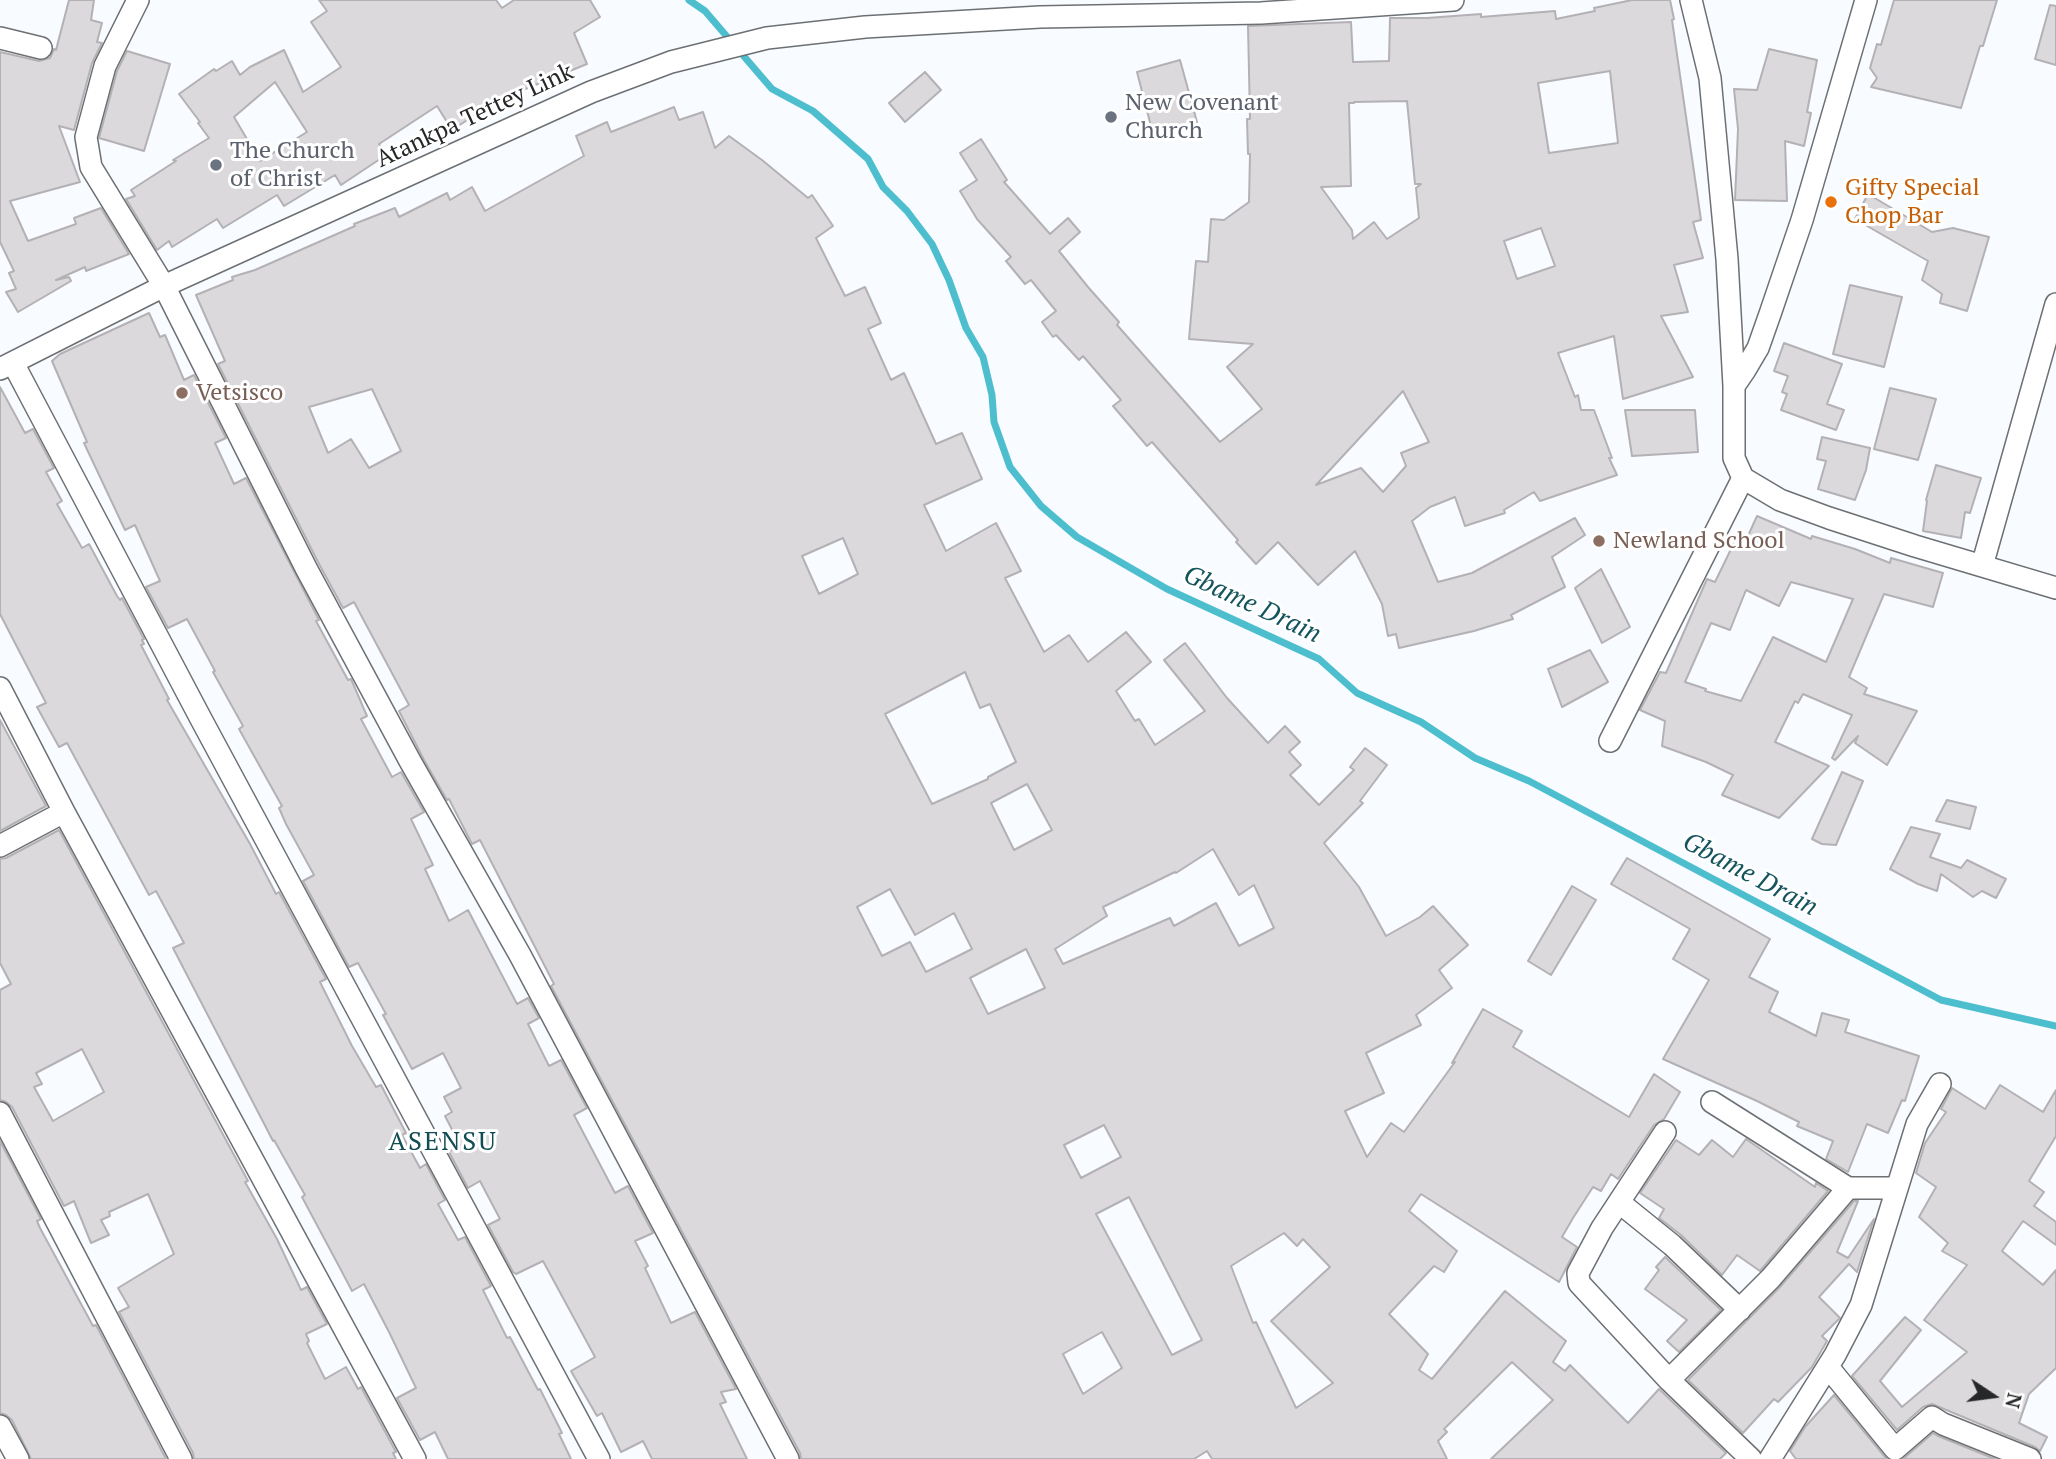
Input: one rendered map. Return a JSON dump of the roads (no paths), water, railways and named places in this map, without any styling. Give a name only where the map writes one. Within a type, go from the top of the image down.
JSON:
[{"type":"street","points":[[138,0],[105,66],[86,137],[91,167],[164,286],[306,568],[410,761],[520,955],[788,1459]]},
{"type":"street","name":"Atankpa Tettey Link","points":[[6,366],[164,286],[591,92],[671,62],[766,38],[865,27],[969,10],[1040,17],[1261,13],[1453,0]]},
{"type":"street","points":[[1691,0],[1710,78],[1727,259],[1734,386],[1734,458],[1743,478],[1780,500],[1816,514],[1871,533],[2056,587]]},
{"type":"street","points":[[1734,386],[1758,348],[1770,314],[1802,220],[1866,0]]},
{"type":"street","points":[[0,38],[41,48]]},
{"type":"street","points":[[1982,566],[2056,304]]},
{"type":"street","points":[[6,366],[214,743],[599,1459]]},
{"type":"street","points":[[1610,741],[1743,478]]},
{"type":"street","points":[[0,688],[64,812],[415,1459]]},
{"type":"street","points":[[0,846],[64,812]]},
{"type":"street","points":[[1773,1458],[1828,1367],[1861,1305],[1917,1124],[1940,1084]]},
{"type":"street","points":[[1713,1102],[1848,1188],[1896,1188]]},
{"type":"street","points":[[0,1113],[181,1459]]},
{"type":"street","points":[[1665,1132],[1602,1228],[1578,1273],[1579,1283],[1669,1380],[1751,1459]]},
{"type":"street","points":[[1669,1380],[1771,1278],[1848,1188]]},
{"type":"street","points":[[1620,1203],[1672,1245],[1740,1310]]},
{"type":"street","points":[[1828,1367],[1895,1449],[1932,1417],[1943,1424],[2030,1459]]},
{"type":"street","points":[[0,1426],[18,1459]]},
{"type":"waterway","name":"Gbame Drain","points":[[689,0],[705,11],[772,89],[813,111],[868,159],[883,187],[907,211],[932,244],[949,280],[966,328],[983,357],[992,395],[994,422],[1010,467],[1041,506],[1077,537],[1167,589],[1319,659],[1357,693],[1421,722],[1475,758],[1529,781],[1941,1000],[2056,1026]]},
{"type":"place","name":"New Covenant Church","points":[[1111,117]]},
{"type":"place","name":"The Church of Christ","points":[[216,165]]},
{"type":"place","name":"Gifty Special Chop Bar","points":[[1831,202]]},
{"type":"place","name":"Vetsisco","points":[[182,393]]},
{"type":"place","name":"Newland School","points":[[1599,541]]},
{"type":"district","name":"ASENSU","points":[[443,1143]]}]
